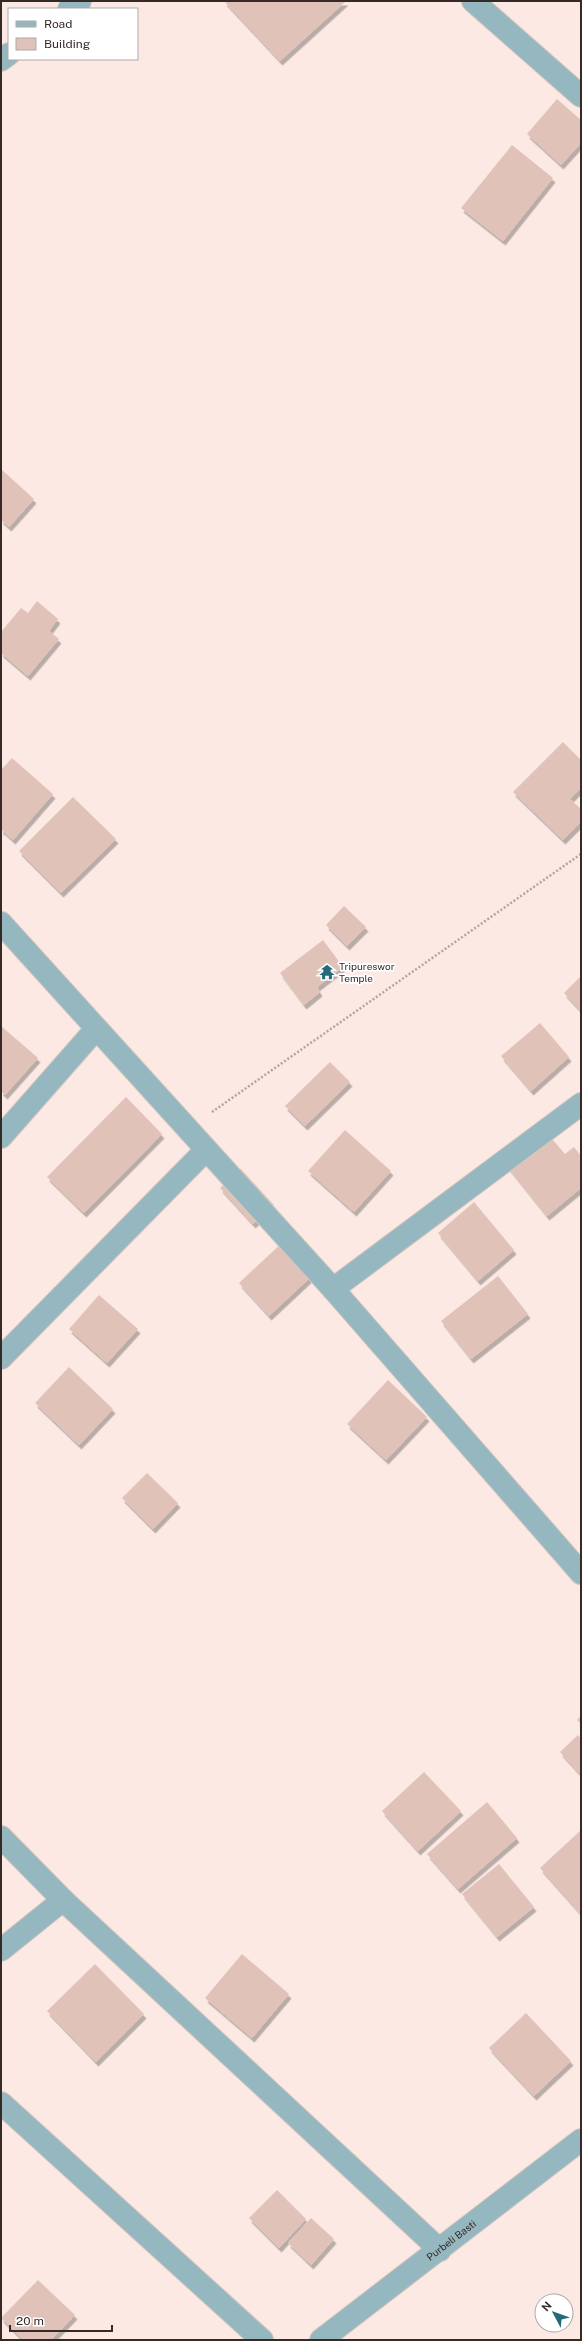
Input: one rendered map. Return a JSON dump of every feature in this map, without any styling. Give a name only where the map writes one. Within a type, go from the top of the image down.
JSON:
[{"type":"street","points":[[70,8],[80,1]]},
{"type":"street","points":[[473,1],[581,96]]},
{"type":"street","points":[[1,923],[187,1130],[334,1289],[581,1573]]},
{"type":"street","points":[[1,1137],[96,1029]]},
{"type":"street","points":[[334,1289],[581,1104]]},
{"type":"street","points":[[1,1358],[206,1150]]},
{"type":"street","points":[[1,1837],[63,1900],[440,2250]]},
{"type":"street","points":[[1,1950],[63,1900]]},
{"type":"street","points":[[1,2103],[262,2340]]},
{"type":"street","name":"Purbeli Basti","points":[[321,2340],[440,2250],[581,2140]]},
{"type":"path","points":[[187,1130],[581,854]]},
{"type":"building","points":[[224,1],[346,1],[280,61]]},
{"type":"building","points":[[557,99],[581,120],[581,143],[561,165],[527,134]]},
{"type":"building","points":[[512,145],[553,178],[503,241],[461,208]]},
{"type":"building","points":[[1,469],[34,499],[9,527],[1,520]]},
{"type":"building","points":[[37,601],[58,619],[49,631],[59,639],[28,676],[1,653],[1,632],[21,608],[28,613]]},
{"type":"building","points":[[563,742],[581,760],[581,788],[570,799],[581,809],[581,822],[563,840],[513,792]]},
{"type":"building","points":[[12,758],[53,794],[13,840],[2,830],[1,832],[1,770]]},
{"type":"building","points":[[73,797],[116,839],[61,893],[19,851]]},
{"type":"building","points":[[344,906],[366,927],[347,946],[326,925]]},
{"type":"building","points":[[323,940],[343,967],[317,987],[320,992],[304,1005],[280,973]]},
{"type":"building","points":[[581,976],[581,1011],[564,993]]},
{"type":"building","points":[[540,1023],[569,1057],[531,1091],[501,1056]]},
{"type":"building","points":[[1,1026],[38,1058],[5,1095],[1,1091]]},
{"type":"building","points":[[330,1062],[350,1082],[305,1126],[285,1106]]},
{"type":"building","points":[[126,1097],[162,1134],[84,1213],[47,1177]]},
{"type":"building","points":[[345,1130],[391,1171],[354,1212],[308,1171]]},
{"type":"building","points":[[547,1133],[565,1154],[574,1147],[581,1156],[581,1188],[547,1216],[507,1166]]},
{"type":"building","points":[[241,1169],[274,1205],[253,1224],[220,1188]]},
{"type":"building","points":[[474,1202],[514,1250],[478,1281],[438,1233]]},
{"type":"building","points":[[285,1240],[315,1273],[269,1316],[239,1283]]},
{"type":"building","points":[[498,1276],[528,1314],[471,1359],[441,1321]]},
{"type":"building","points":[[99,1295],[138,1329],[107,1363],[69,1329]]},
{"type":"building","points":[[69,1367],[113,1409],[79,1445],[35,1403]]},
{"type":"building","points":[[388,1380],[427,1417],[386,1460],[347,1424]]},
{"type":"building","points":[[147,1473],[178,1503],[153,1529],[122,1498]]},
{"type":"building","points":[[581,1716],[581,1724],[577,1720]]},
{"type":"building","points":[[578,1735],[581,1739],[581,1775],[560,1752]]},
{"type":"building","points":[[424,1772],[461,1811],[418,1851],[382,1811]]},
{"type":"building","points":[[487,1802],[517,1838],[458,1889],[427,1854]]},
{"type":"building","points":[[581,1830],[581,1914],[540,1868]]},
{"type":"building","points":[[499,1864],[534,1907],[497,1937],[462,1894]]},
{"type":"building","points":[[242,1954],[289,1994],[252,2038],[205,1998]]},
{"type":"building","points":[[95,1964],[144,2014],[96,2062],[47,2011]]},
{"type":"building","points":[[526,2013],[571,2061],[534,2096],[489,2048]]},
{"type":"building","points":[[277,2190],[306,2219],[279,2248],[249,2218]]},
{"type":"building","points":[[311,2218],[334,2239],[311,2265],[288,2243]]},
{"type":"building","points":[[38,2280],[75,2315],[51,2340],[23,2340],[1,2318]]},
{"type":"place","name":"Tripureswor Temple","points":[[327,972]]}]
